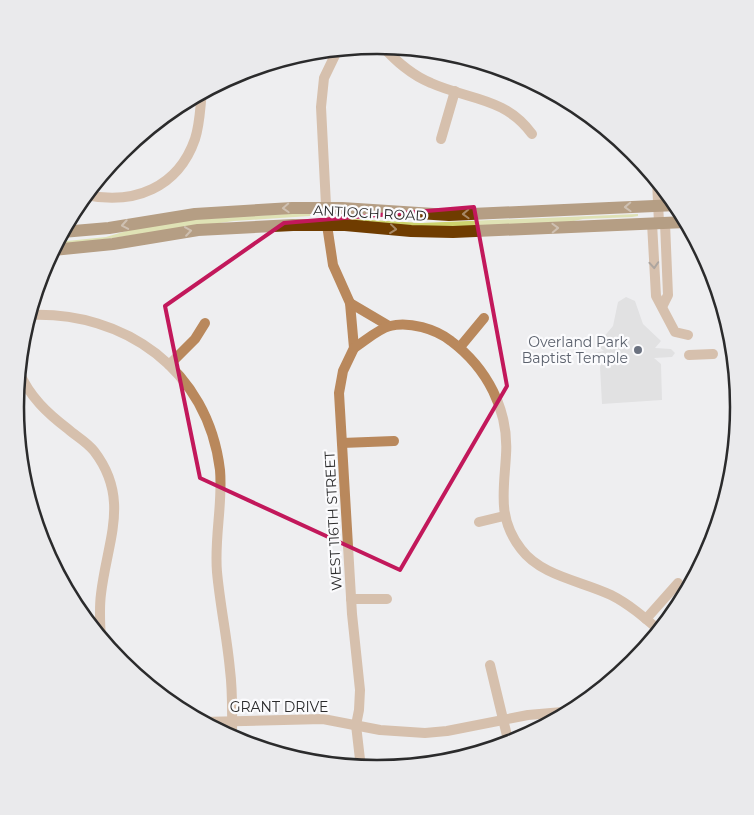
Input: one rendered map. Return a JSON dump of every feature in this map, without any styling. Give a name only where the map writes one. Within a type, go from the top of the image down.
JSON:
[{"type":"main road","name":"ANTIOCH ROAD","points":[[71,231],[109,228],[213,212],[326,207],[449,215],[667,206]]},
{"type":"main road","name":"ANTIOCH ROAD","points":[[61,249],[100,246],[198,230],[327,225],[452,232],[678,222]]},
{"type":"street","points":[[391,55],[404,68],[417,77],[510,111],[532,134]]},
{"type":"street","name":"WEST 116TH STREET","points":[[334,57],[326,71],[322,92],[327,225],[334,266],[350,303],[354,348],[340,384],[351,598],[360,690],[356,725]]},
{"type":"street","points":[[441,139],[455,91]]},
{"type":"street","points":[[95,195],[113,198],[135,196],[156,187],[175,173],[189,153],[195,137],[200,102]]},
{"type":"street","points":[[657,193],[659,223],[656,296],[663,305],[675,332],[688,335]]},
{"type":"street","points":[[350,303],[389,326],[406,326],[432,330],[460,347],[485,375],[501,410],[506,441],[504,516],[512,536],[532,560],[547,570],[612,596],[654,626]]},
{"type":"street","points":[[36,315],[59,315],[103,324],[141,342],[181,377],[200,407],[217,451],[220,492],[217,571],[230,671],[232,729]]},
{"type":"street","points":[[460,347],[484,318]]},
{"type":"street","points":[[169,365],[195,339],[205,323]]},
{"type":"street","points":[[354,348],[389,326]]},
{"type":"street","points":[[689,355],[713,354]]},
{"type":"street","points":[[25,385],[41,407],[91,448],[104,466],[112,485],[116,514],[101,594],[101,628]]},
{"type":"street","name":"WEST 116TH STREET","points":[[342,443],[394,440]]},
{"type":"street","points":[[479,522],[504,516]]},
{"type":"street","points":[[646,619],[678,583]]},
{"type":"street","name":"WEST 116TH STREET","points":[[351,598],[387,599]]},
{"type":"street","points":[[490,665],[507,736]]},
{"type":"street","name":"GRANT DRIVE","points":[[216,722],[323,719],[380,730],[425,733],[448,731],[544,712],[556,712]]},
{"type":"street","points":[[356,725],[360,760]]},
{"type":"highlighted area","points":[[474,207],[507,386],[400,570],[200,478],[165,306],[284,223]]},
{"type":"green space","points":[[310,214],[310,216],[234,221],[63,245],[65,241],[106,237],[133,229],[186,220]]},
{"type":"green space","points":[[638,214],[638,216],[632,217],[583,219],[560,224],[429,229],[349,221],[349,219],[353,219],[421,223]]},
{"type":"building","name":"Overland Park Baptist Temple","points":[[626,297],[635,301],[643,324],[661,341],[655,348],[671,349],[675,353],[672,357],[654,358],[661,364],[662,400],[602,404],[600,367],[602,361],[588,361],[584,358],[587,354],[604,351],[597,345],[613,326],[618,302]]},
{"type":"place","name":"Overland Park Baptist Temple","points":[[638,350]]}]
